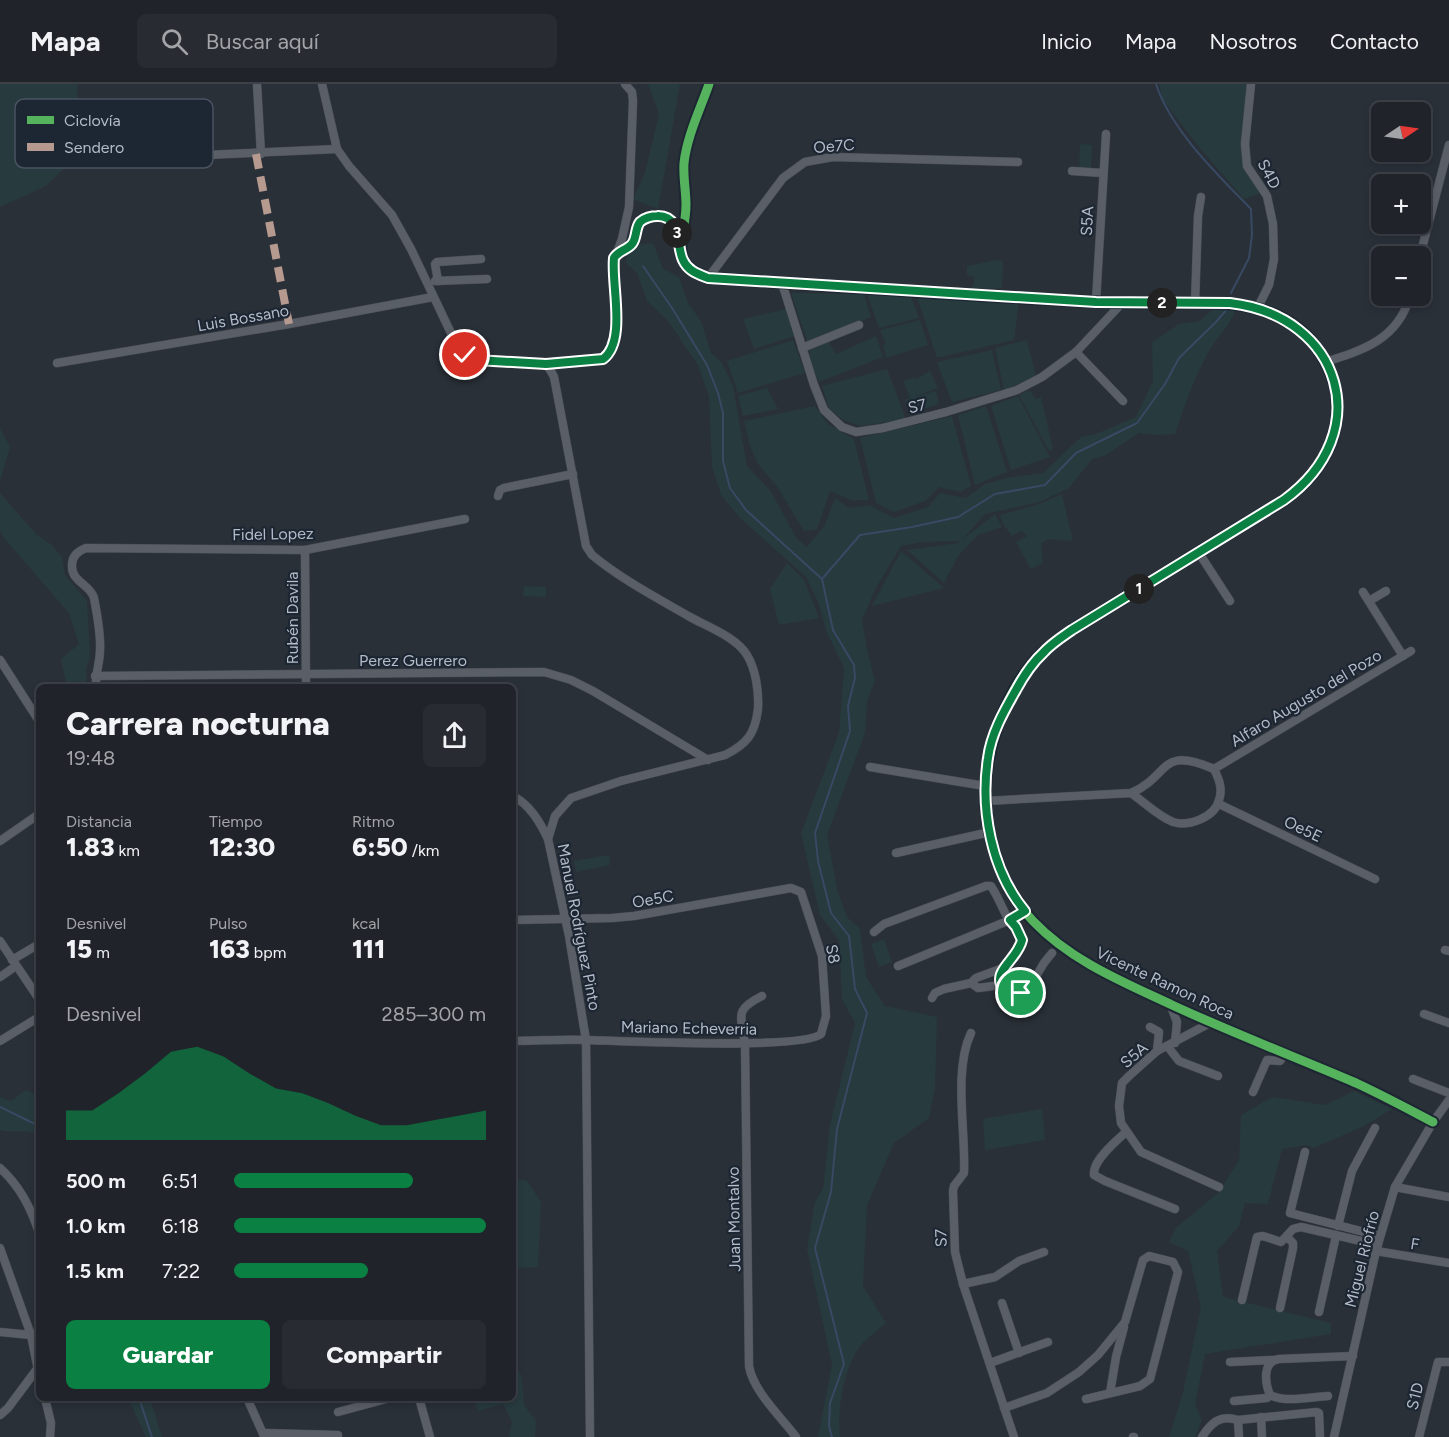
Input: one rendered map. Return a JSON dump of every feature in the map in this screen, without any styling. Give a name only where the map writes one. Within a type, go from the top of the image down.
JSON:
[{"type":"street","points":[[257,84],[261,153]]},
{"type":"street","points":[[322,84],[337,149],[349,166],[392,214],[411,249],[456,347],[465,355],[476,360],[546,364],[603,359],[612,350],[617,299],[613,261],[622,239],[629,207],[633,101],[632,92],[625,84]]},
{"type":"street","points":[[680,242],[686,207],[684,166],[688,140],[709,84]]},
{"type":"street","name":"S4D","points":[[1251,84],[1245,144],[1247,166],[1267,196],[1273,224],[1274,259],[1269,285],[1257,309]]},
{"type":"street","name":"S5A","points":[[1096,302],[1105,138]]},
{"type":"street","points":[[1423,246],[1449,145]]},
{"type":"street","points":[[213,155],[337,149]]},
{"type":"street","name":"Oe7C","points":[[708,278],[783,178],[805,162],[833,157],[1018,162]]},
{"type":"street","points":[[1072,171],[1103,173]]},
{"type":"street","points":[[1195,303],[1198,210],[1201,197]]},
{"type":"street","points":[[616,255],[632,244],[640,223],[655,216],[666,218],[672,222],[680,242],[682,258],[687,266],[694,273],[708,278]]},
{"type":"street","points":[[438,281],[435,264],[437,262],[482,259]]},
{"type":"street","name":"Vicente Ramon Roca","points":[[708,278],[1096,302],[1230,303],[1276,315],[1302,331],[1314,343],[1325,362],[1336,393],[1338,409],[1337,426],[1322,463],[1301,488],[1072,630],[1042,653],[1023,677],[999,720],[988,756],[985,786],[990,832],[995,853],[1009,888],[1025,911],[1053,938],[1097,970],[1210,1023],[1358,1084],[1433,1122]]},
{"type":"street","points":[[426,282],[487,279]]},
{"type":"street","name":"S7","points":[[782,283],[824,410],[842,427],[856,432],[946,412],[1017,390],[1042,377],[1076,352],[1123,302]]},
{"type":"street","name":"Luis Bossano","points":[[57,363],[433,297]]},
{"type":"street","points":[[1325,362],[1363,350],[1376,342],[1398,322],[1406,306]]},
{"type":"street","points":[[802,348],[859,325]]},
{"type":"street","points":[[1076,352],[1123,401]]},
{"type":"street","name":"Manuel Rodríguez Pinto","points":[[546,364],[554,377],[586,546],[592,555],[668,604],[732,641],[746,654],[757,687],[758,706],[756,723],[750,736],[741,747],[725,755],[621,781],[571,798],[555,816],[548,839],[586,1040],[590,1437]]},
{"type":"street","points":[[498,496],[504,488],[573,474]]},
{"type":"street","name":"Fidel Lopez","points":[[95,676],[100,649],[93,596],[88,588],[78,582],[72,570],[73,558],[81,550],[86,548],[306,550],[465,519]]},
{"type":"street","name":"Rubén Davila","points":[[306,550],[306,684]]},
{"type":"street","points":[[1199,553],[1230,602]]},
{"type":"street","points":[[1368,602],[1386,591]]},
{"type":"street","points":[[1362,592],[1402,656]]},
{"type":"street","name":"Alfaro Augusto del Pozo","points":[[1214,769],[1412,651]]},
{"type":"street","points":[[0,660],[36,715]]},
{"type":"street","name":"Perez Guerrero","points":[[95,676],[544,672],[557,674],[593,691],[708,760]]},
{"type":"street","points":[[95,676],[96,684]]},
{"type":"street","points":[[986,801],[1131,793],[1143,787],[1173,761],[1190,760],[1214,769],[1220,785],[1219,804],[1199,820],[1185,824],[1171,821],[1131,793]]},
{"type":"street","points":[[870,767],[985,786]]},
{"type":"street","points":[[516,798],[536,818],[548,839]]},
{"type":"street","name":"Oe5E","points":[[1219,804],[1375,879]]},
{"type":"street","points":[[0,841],[36,816]]},
{"type":"street","points":[[896,853],[990,832]]},
{"type":"street","points":[[874,932],[884,924],[991,886],[1022,940],[1016,956],[1003,968],[976,978],[970,984],[944,989],[935,993],[932,998]]},
{"type":"street","name":"Oe5C","points":[[516,920],[634,916],[797,888]]},
{"type":"street","name":"S8","points":[[797,888],[801,892],[822,956],[826,1016],[824,1029]]},
{"type":"street","points":[[898,966],[1010,920],[1025,911]]},
{"type":"street","points":[[0,941],[36,995]]},
{"type":"street","points":[[0,977],[36,946]]},
{"type":"street","points":[[1003,968],[999,977],[1004,990],[1021,993],[1030,988],[1041,966],[1052,953]]},
{"type":"street","points":[[970,984],[978,988],[1001,985]]},
{"type":"street","name":"Juan Montalvo","points":[[762,996],[742,1008],[745,1044],[749,1366],[759,1390],[796,1437]]},
{"type":"street","points":[[1170,1004],[1178,1022],[1171,1045],[1179,1061],[1218,1076]]},
{"type":"street","points":[[1424,1014],[1449,1023]]},
{"type":"street","points":[[0,1041],[36,1019]]},
{"type":"street","name":"S5A","points":[[1210,1023],[1157,1051],[1122,1083],[1119,1106],[1121,1123],[1141,1152],[1219,1188]]},
{"type":"street","points":[[1150,1027],[1159,1032],[1157,1051]]},
{"type":"street","name":"Mariano Echeverria","points":[[516,1041],[586,1040],[745,1044],[811,1040],[824,1029]]},
{"type":"street","name":"S7","points":[[970,1033],[964,1050],[963,1070],[964,1173],[953,1191],[954,1252],[1014,1437]]},
{"type":"street","points":[[1253,1092],[1267,1060],[1280,1061],[1286,1054]]},
{"type":"street","points":[[1413,1079],[1449,1093]]},
{"type":"street","name":"Miguel Riofrío","points":[[1334,1437],[1377,1248],[1395,1187],[1433,1122],[1449,1100]]},
{"type":"street","points":[[1338,1226],[1352,1171],[1375,1128]]},
{"type":"street","points":[[1126,1132],[1097,1163],[1094,1175],[1175,1209]]},
{"type":"street","points":[[1305,1152],[1290,1213],[1380,1236]]},
{"type":"street","points":[[0,1168],[26,1198],[36,1224]]},
{"type":"street","points":[[1395,1187],[1449,1197]]},
{"type":"street","name":"F","points":[[1242,1300],[1257,1237],[1263,1236],[1281,1242],[1293,1229],[1301,1227],[1377,1248],[1449,1263]]},
{"type":"street","points":[[1319,1312],[1336,1236]]},
{"type":"street","points":[[1280,1308],[1293,1248],[1293,1243],[1287,1237]]},
{"type":"street","points":[[0,1248],[35,1334],[0,1332]]},
{"type":"street","points":[[963,1284],[995,1277],[1019,1261],[1044,1252]]},
{"type":"street","points":[[1086,1400],[1140,1386],[1150,1379],[1178,1272],[1173,1262],[1149,1256],[1143,1260],[1116,1357],[1110,1393]]},
{"type":"street","points":[[1002,1303],[1019,1353]]},
{"type":"street","points":[[1004,1408],[1047,1393],[1079,1372],[1125,1322]]},
{"type":"street","points":[[990,1363],[1048,1342]]},
{"type":"street","points":[[1102,1349],[1109,1349],[1116,1357]]},
{"type":"street","points":[[1230,1362],[1353,1356]]},
{"type":"street","points":[[1272,1360],[1266,1372],[1270,1395],[1275,1398],[1328,1396]]},
{"type":"street","name":"S1D","points":[[1419,1437],[1437,1362],[1449,1362]]},
{"type":"street","points":[[0,1415],[36,1374]]},
{"type":"street","points":[[1234,1401],[1267,1398],[1270,1395]]},
{"type":"street","points":[[46,1401],[51,1423],[50,1437]]},
{"type":"street","points":[[248,1401],[264,1435],[338,1435]]},
{"type":"street","points":[[338,1412],[379,1401]]},
{"type":"street","points":[[420,1401],[430,1437]]},
{"type":"street","points":[[1202,1437],[1209,1425],[1216,1420],[1317,1412],[1320,1417],[1320,1437]]},
{"type":"street","points":[[1261,1418],[1262,1437]]},
{"type":"street","points":[[1238,1420],[1239,1437]]},
{"type":"street","points":[[1209,1425],[1210,1437]]},
{"type":"green space","points":[[0,84],[78,84],[77,99],[15,99],[15,168],[65,168],[46,186],[0,207]]},
{"type":"green space","points":[[648,84],[680,84],[658,209],[633,199],[645,173],[659,114]]},
{"type":"green space","points":[[1159,84],[1251,84],[1241,146],[1259,194],[1244,199],[1198,146],[1163,100]]},
{"type":"green space","points":[[1080,144],[1092,145],[1091,170],[1079,170]]},
{"type":"green space","points":[[653,243],[663,269],[679,277],[688,303],[701,321],[711,353],[722,363],[733,386],[747,466],[770,490],[797,539],[807,547],[825,525],[835,498],[849,508],[869,505],[894,518],[928,507],[940,493],[966,498],[985,484],[1011,477],[1043,473],[1081,437],[1096,434],[1136,417],[1153,381],[1152,342],[1179,324],[1199,321],[1216,307],[1236,308],[1231,320],[1204,361],[1175,434],[1139,433],[1104,456],[1092,459],[1069,488],[1040,502],[985,514],[962,540],[995,514],[1002,527],[978,535],[958,556],[944,583],[907,550],[960,541],[922,542],[901,546],[876,588],[862,620],[875,681],[867,701],[865,733],[827,835],[838,893],[847,917],[860,929],[866,977],[885,1006],[937,1017],[935,1088],[929,1118],[894,1143],[867,1205],[863,1286],[886,1323],[858,1349],[848,1369],[840,1403],[840,1437],[818,1437],[832,1365],[807,1249],[815,1202],[823,1188],[830,1125],[855,1023],[842,999],[839,940],[820,915],[801,833],[839,733],[844,668],[827,633],[819,604],[806,577],[739,517],[721,495],[712,467],[709,396],[698,365],[668,321],[647,301],[637,273],[626,263],[627,255],[635,245]]},
{"type":"green space","points":[[996,260],[1003,261],[1002,288],[971,289],[974,277],[967,275],[967,266]]},
{"type":"green space","points":[[791,293],[864,294],[871,317],[808,343]]},
{"type":"green space","points":[[867,294],[911,297],[919,318],[879,328]]},
{"type":"green space","points":[[917,297],[1019,300],[1014,340],[937,358]]},
{"type":"green space","points":[[787,309],[795,336],[754,349],[743,319]]},
{"type":"green space","points":[[920,320],[928,345],[886,358],[883,345],[886,344],[880,330]]},
{"type":"green space","points":[[876,336],[883,357],[819,382],[810,362],[810,350],[828,341],[836,354]]},
{"type":"green space","points":[[793,340],[805,373],[738,393],[727,361]]},
{"type":"green space","points":[[1027,340],[1036,377],[1004,390],[995,348]]},
{"type":"green space","points":[[992,350],[1001,390],[952,402],[937,362]]},
{"type":"green space","points":[[887,369],[906,419],[861,426],[843,420],[829,409],[822,386]]},
{"type":"green space","points":[[930,371],[938,388],[913,397],[936,391],[939,404],[910,414],[905,400],[910,398],[903,381],[916,379]]},
{"type":"green space","points":[[767,388],[778,409],[743,416],[738,396]]},
{"type":"green space","points":[[1029,390],[1036,399],[1041,397],[1053,449],[1049,451],[1019,395]]},
{"type":"green space","points":[[1018,396],[1050,457],[1011,470],[991,406]]},
{"type":"green space","points":[[815,406],[828,424],[854,439],[869,500],[851,500],[830,491],[817,529],[804,531],[778,488],[758,464],[750,446],[744,421]]},
{"type":"green space","points":[[986,406],[1007,472],[975,485],[958,415]]},
{"type":"green space","points":[[952,416],[971,486],[960,492],[939,487],[925,501],[894,512],[876,503],[860,438]]},
{"type":"green space","points":[[0,428],[10,447],[0,481]]},
{"type":"green space","points":[[0,493],[36,534],[52,545],[62,557],[65,575],[87,601],[90,657],[86,669],[87,684],[66,684],[61,659],[79,644],[69,613],[4,538],[0,530]]},
{"type":"green space","points":[[1062,494],[1073,541],[1048,539],[1041,544],[1043,563],[1031,569],[1016,542],[1027,536],[1021,531],[1012,536],[1003,524],[1000,515],[1039,504]]},
{"type":"green space","points":[[901,551],[944,588],[872,606]]},
{"type":"green space","points":[[787,563],[804,580],[819,618],[779,625],[770,589]]},
{"type":"green space","points":[[524,586],[546,587],[546,597],[523,596]]},
{"type":"green space","points":[[609,855],[610,865],[576,872],[574,861]]},
{"type":"green space","points":[[884,939],[892,962],[879,967],[871,944]]},
{"type":"green space","points":[[26,1090],[36,1095],[36,1134],[0,1130],[0,1097],[11,1101]]},
{"type":"green space","points":[[1354,1091],[1392,1109],[1364,1126],[1314,1148],[1307,1145],[1282,1149],[1268,1204],[1245,1203],[1239,1226],[1217,1251],[1223,1297],[1331,1323],[1331,1334],[1205,1354],[1195,1404],[1202,1420],[1195,1437],[1169,1437],[1183,1392],[1201,1307],[1188,1251],[1169,1242],[1176,1228],[1219,1192],[1239,1160],[1241,1115],[1272,1097],[1325,1105]]},
{"type":"green space","points":[[1042,1109],[1045,1140],[985,1150],[983,1119]]},
{"type":"green space","points":[[516,1179],[527,1181],[541,1202],[538,1267],[516,1268]]},
{"type":"green space","points":[[516,1365],[522,1377],[524,1405],[536,1421],[535,1437],[509,1437],[512,1421],[503,1404],[478,1411],[474,1401],[516,1401]]},
{"type":"green space","points":[[129,1401],[151,1401],[162,1437],[146,1437]]},
{"type":"waterway","points":[[1156,84],[1172,118],[1196,151],[1251,209],[1252,235],[1249,258],[1231,293]]},
{"type":"waterway","points":[[643,266],[707,365],[718,393],[723,413],[723,461],[730,488],[746,510],[822,579],[833,630],[854,665],[855,678],[848,706],[850,731],[815,833],[818,861],[831,913],[849,936],[855,989],[867,1013],[837,1129],[831,1192],[815,1248],[844,1364],[830,1403],[829,1426],[832,1437]]},
{"type":"waterway","points":[[822,579],[860,535],[958,517],[995,494],[1045,485],[1076,453],[1137,423],[1165,384],[1179,358],[1227,309]]},
{"type":"waterway","points":[[0,1107],[36,1125]]},
{"type":"waterway","points":[[140,1401],[152,1437]]},
{"type":"marked path","points":[[256,154],[289,324]]},
{"type":"cycle path","points":[[709,84],[686,153],[684,168],[686,205],[681,248],[686,265],[708,278],[1049,300],[1238,305],[1262,310],[1287,320],[1309,338],[1318,349],[1335,387],[1337,416],[1330,445],[1316,470],[1307,481],[1284,500],[1072,630],[1043,652],[1021,678],[997,727],[986,778],[987,816],[995,854],[1011,890],[1033,921],[1064,948],[1135,988],[1356,1083],[1433,1122]]},
{"type":"route","points":[[465,355],[476,360],[546,364],[603,359],[609,355],[614,341],[617,299],[613,261],[616,255],[632,244],[640,223],[655,216],[672,222],[680,242],[682,258],[687,266],[694,273],[708,278],[1096,302],[1242,304],[1276,315],[1302,331],[1314,343],[1332,375],[1338,409],[1337,426],[1333,439],[1322,463],[1312,477],[1284,500],[1072,630],[1042,653],[1023,677],[999,720],[988,756],[985,786],[987,816],[995,853],[1004,876],[1009,888],[1025,911],[1010,920],[1020,933],[1022,940],[1016,956],[1003,968],[999,977],[1004,990],[1021,993]]}]
